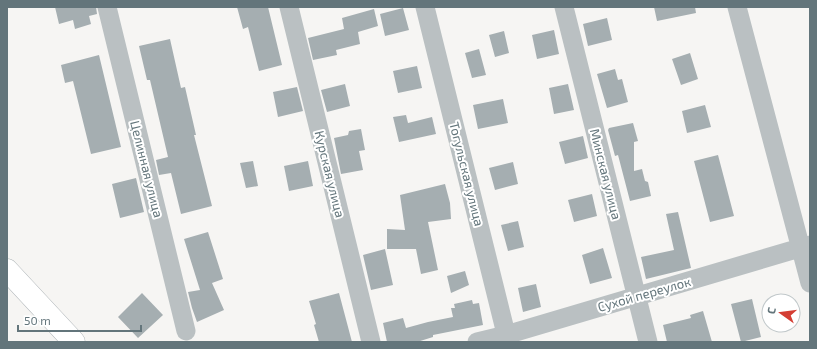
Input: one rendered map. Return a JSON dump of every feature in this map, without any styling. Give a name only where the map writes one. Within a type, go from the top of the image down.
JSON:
[{"type":"main road","points":[[7,270],[74,342]]},
{"type":"street","name":"Целинная улица","points":[[107,7],[186,331]]},
{"type":"street","name":"Курская улица","points":[[289,7],[372,342]]},
{"type":"street","name":"Тогульская улица","points":[[425,7],[507,338]]},
{"type":"street","name":"Минская улица","points":[[564,7],[648,342]]},
{"type":"street","points":[[737,7],[806,247],[810,283]]},
{"type":"street","name":"Сухой переулок","points":[[477,342],[507,338],[637,296],[806,247]]},
{"type":"building","points":[[55,7],[96,7],[97,14],[89,16],[91,24],[75,29],[73,20],[59,24]]},
{"type":"building","points":[[237,7],[268,7],[282,65],[259,71],[248,27],[243,29]]},
{"type":"building","points":[[654,7],[695,7],[696,13],[657,21]]},
{"type":"building","points":[[403,8],[409,30],[385,36],[380,14]]},
{"type":"building","points":[[374,9],[378,26],[358,32],[360,44],[336,50],[337,55],[313,60],[308,38],[344,29],[342,18]]},
{"type":"building","points":[[607,18],[612,40],[588,46],[583,24]]},
{"type":"building","points":[[554,30],[559,54],[537,59],[532,35]]},
{"type":"building","points":[[504,31],[509,53],[495,57],[489,35]]},
{"type":"building","points":[[170,39],[181,88],[185,87],[196,135],[194,135],[212,206],[181,214],[171,173],[159,175],[156,160],[168,157],[150,80],[147,80],[139,46]]},
{"type":"building","points":[[479,49],[486,75],[472,78],[465,53]]},
{"type":"building","points":[[690,53],[698,79],[681,85],[672,59]]},
{"type":"building","points":[[99,55],[121,147],[91,154],[73,81],[65,83],[61,65]]},
{"type":"building","points":[[417,66],[422,88],[398,93],[393,71]]},
{"type":"building","points":[[615,69],[618,80],[622,79],[628,102],[607,108],[597,74]]},
{"type":"building","points":[[345,84],[350,106],[327,112],[321,90]]},
{"type":"building","points":[[568,84],[574,110],[554,114],[549,88]]},
{"type":"building","points":[[297,87],[303,111],[278,117],[273,92]]},
{"type":"building","points":[[503,99],[508,123],[478,129],[473,105]]},
{"type":"building","points":[[705,105],[711,127],[687,133],[682,111]]},
{"type":"building","points":[[406,115],[408,123],[432,117],[436,134],[399,142],[393,117]]},
{"type":"building","points":[[633,123],[638,141],[634,142],[634,171],[642,169],[645,181],[648,182],[651,196],[630,201],[618,155],[615,156],[608,130],[609,128]]},
{"type":"building","points":[[361,129],[365,150],[359,151],[363,170],[341,174],[334,138],[348,135],[349,131]]},
{"type":"building","points":[[583,136],[588,158],[565,164],[559,142]]},
{"type":"building","points":[[718,155],[734,216],[710,222],[694,161]]},
{"type":"building","points":[[253,161],[258,186],[246,188],[240,163]]},
{"type":"building","points":[[308,161],[313,186],[289,191],[284,166]]},
{"type":"building","points":[[513,162],[518,184],[495,190],[489,168]]},
{"type":"building","points":[[136,178],[144,212],[120,218],[112,184]]},
{"type":"building","points":[[445,184],[450,203],[451,219],[428,222],[438,270],[421,274],[416,249],[387,249],[387,229],[405,230],[400,195]]},
{"type":"building","points":[[592,194],[597,216],[574,222],[568,200]]},
{"type":"building","points":[[678,212],[691,268],[646,279],[641,257],[674,250],[666,214]]},
{"type":"building","points":[[518,221],[524,247],[508,251],[501,225]]},
{"type":"building","points":[[208,232],[223,279],[212,283],[224,310],[197,322],[188,292],[200,290],[184,239]]},
{"type":"building","points":[[603,248],[612,278],[590,284],[582,255]]},
{"type":"building","points":[[385,249],[393,285],[371,290],[363,255]]},
{"type":"building","points":[[465,271],[469,285],[451,293],[447,276]]},
{"type":"building","points":[[536,284],[541,307],[523,312],[518,288]]},
{"type":"building","points":[[142,293],[163,315],[138,338],[118,317]]},
{"type":"building","points":[[339,293],[352,342],[319,342],[314,325],[316,324],[309,301]]},
{"type":"building","points":[[752,299],[761,337],[741,342],[731,304]]},
{"type":"building","points":[[472,300],[473,304],[479,303],[483,325],[433,335],[433,337],[417,342],[387,342],[383,323],[403,318],[406,328],[453,317],[451,308],[455,308],[454,304]]},
{"type":"building","points":[[703,311],[712,342],[667,342],[663,325],[691,318],[690,315]]}]
